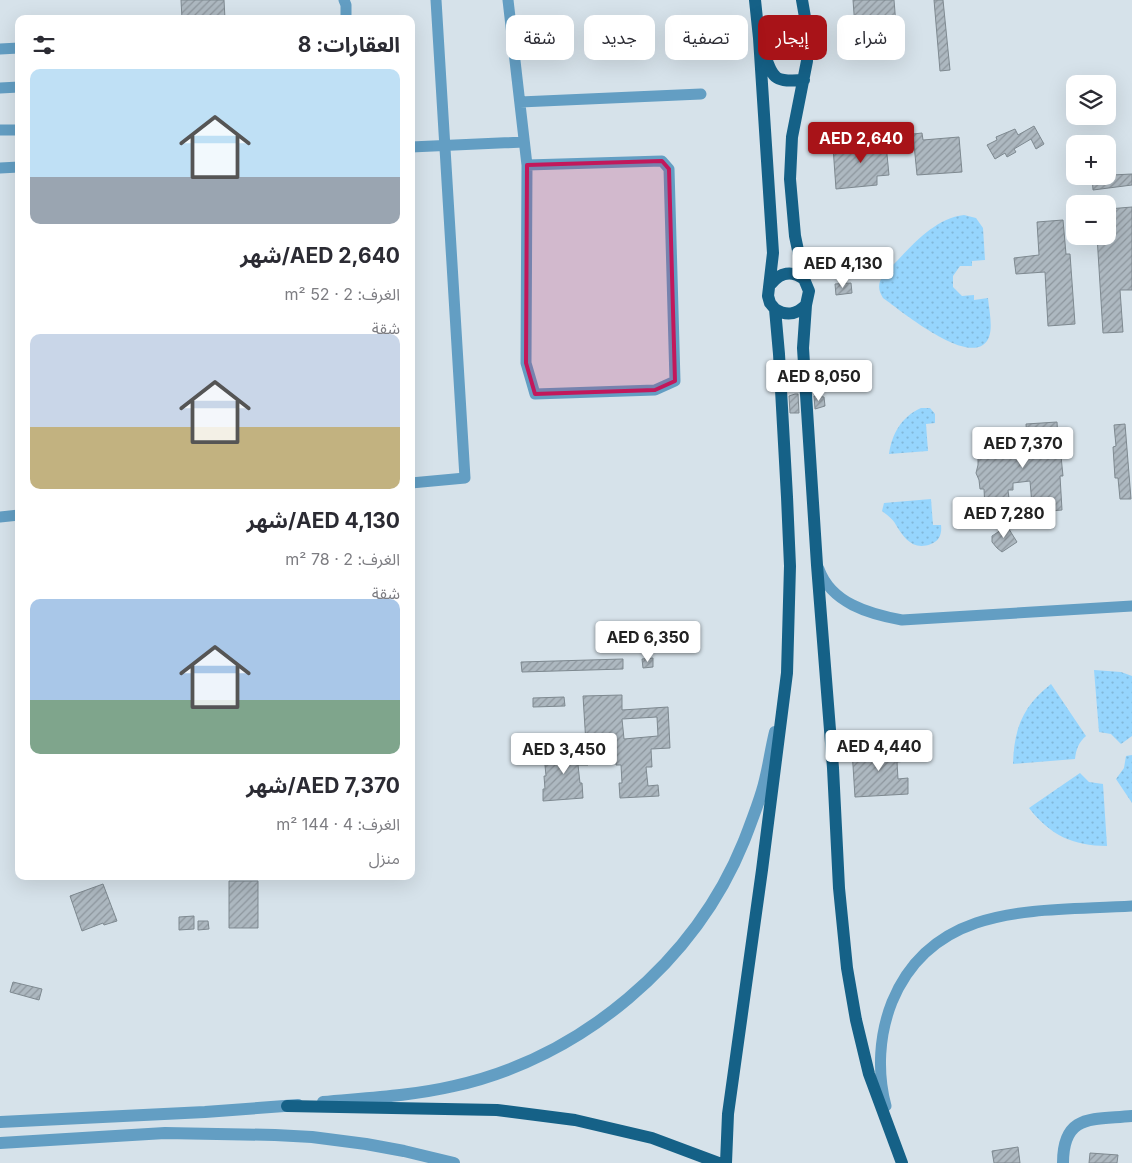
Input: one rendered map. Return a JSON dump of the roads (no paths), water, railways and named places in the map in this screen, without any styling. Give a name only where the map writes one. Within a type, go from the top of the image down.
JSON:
[{"type":"main road","points":[[755,0],[758,28]]},
{"type":"main road","points":[[802,0],[807,44],[804,80],[795,117],[790,158],[790,180],[795,236],[804,279],[809,291],[806,305],[803,348],[833,768],[839,888],[847,968],[856,1020],[869,1074],[902,1163]]},
{"type":"main road","points":[[726,1163],[728,1114],[787,673],[790,566],[788,497],[780,354],[774,309],[768,296],[773,254],[760,60]]},
{"type":"main road","points":[[767,60],[775,77],[788,81],[804,80]]},
{"type":"main road","points":[[770,284],[780,275],[786,273],[793,273],[804,279]]},
{"type":"main road","points":[[774,309],[788,314],[795,313],[806,305]]},
{"type":"main road","points":[[287,1106],[496,1110],[575,1120],[652,1138],[719,1163]]},
{"type":"street","points":[[344,0],[346,15]]},
{"type":"street","points":[[415,483],[466,478],[436,0]]},
{"type":"street","points":[[508,0],[527,165],[526,363],[536,394],[656,390],[675,382],[669,169],[662,161],[527,165]]},
{"type":"street","points":[[0,49],[15,48]]},
{"type":"street","points":[[0,88],[15,88]]},
{"type":"street","points":[[520,102],[701,94]]},
{"type":"street","points":[[0,130],[15,130]]},
{"type":"street","points":[[415,147],[524,142]]},
{"type":"street","points":[[0,168],[15,167]]},
{"type":"street","points":[[0,517],[15,515]]},
{"type":"street","points":[[817,565],[823,581],[832,592],[848,602],[882,616],[902,620],[1132,606]]},
{"type":"street","points":[[0,1122],[205,1112],[412,1094],[455,1086],[496,1073],[539,1056],[578,1035],[616,1008],[655,973],[690,936],[720,890],[743,842],[762,791],[787,673]]},
{"type":"street","points":[[895,1147],[882,1093],[880,1066],[882,1039],[888,1014],[897,991],[911,968],[925,952],[939,940],[957,930],[978,921],[1006,914],[1132,906]]},
{"type":"street","points":[[1063,1163],[1064,1141],[1076,1126],[1084,1121],[1132,1116]]},
{"type":"street","points":[[0,1143],[165,1132],[275,1135],[312,1137],[366,1144],[454,1163]]}]
